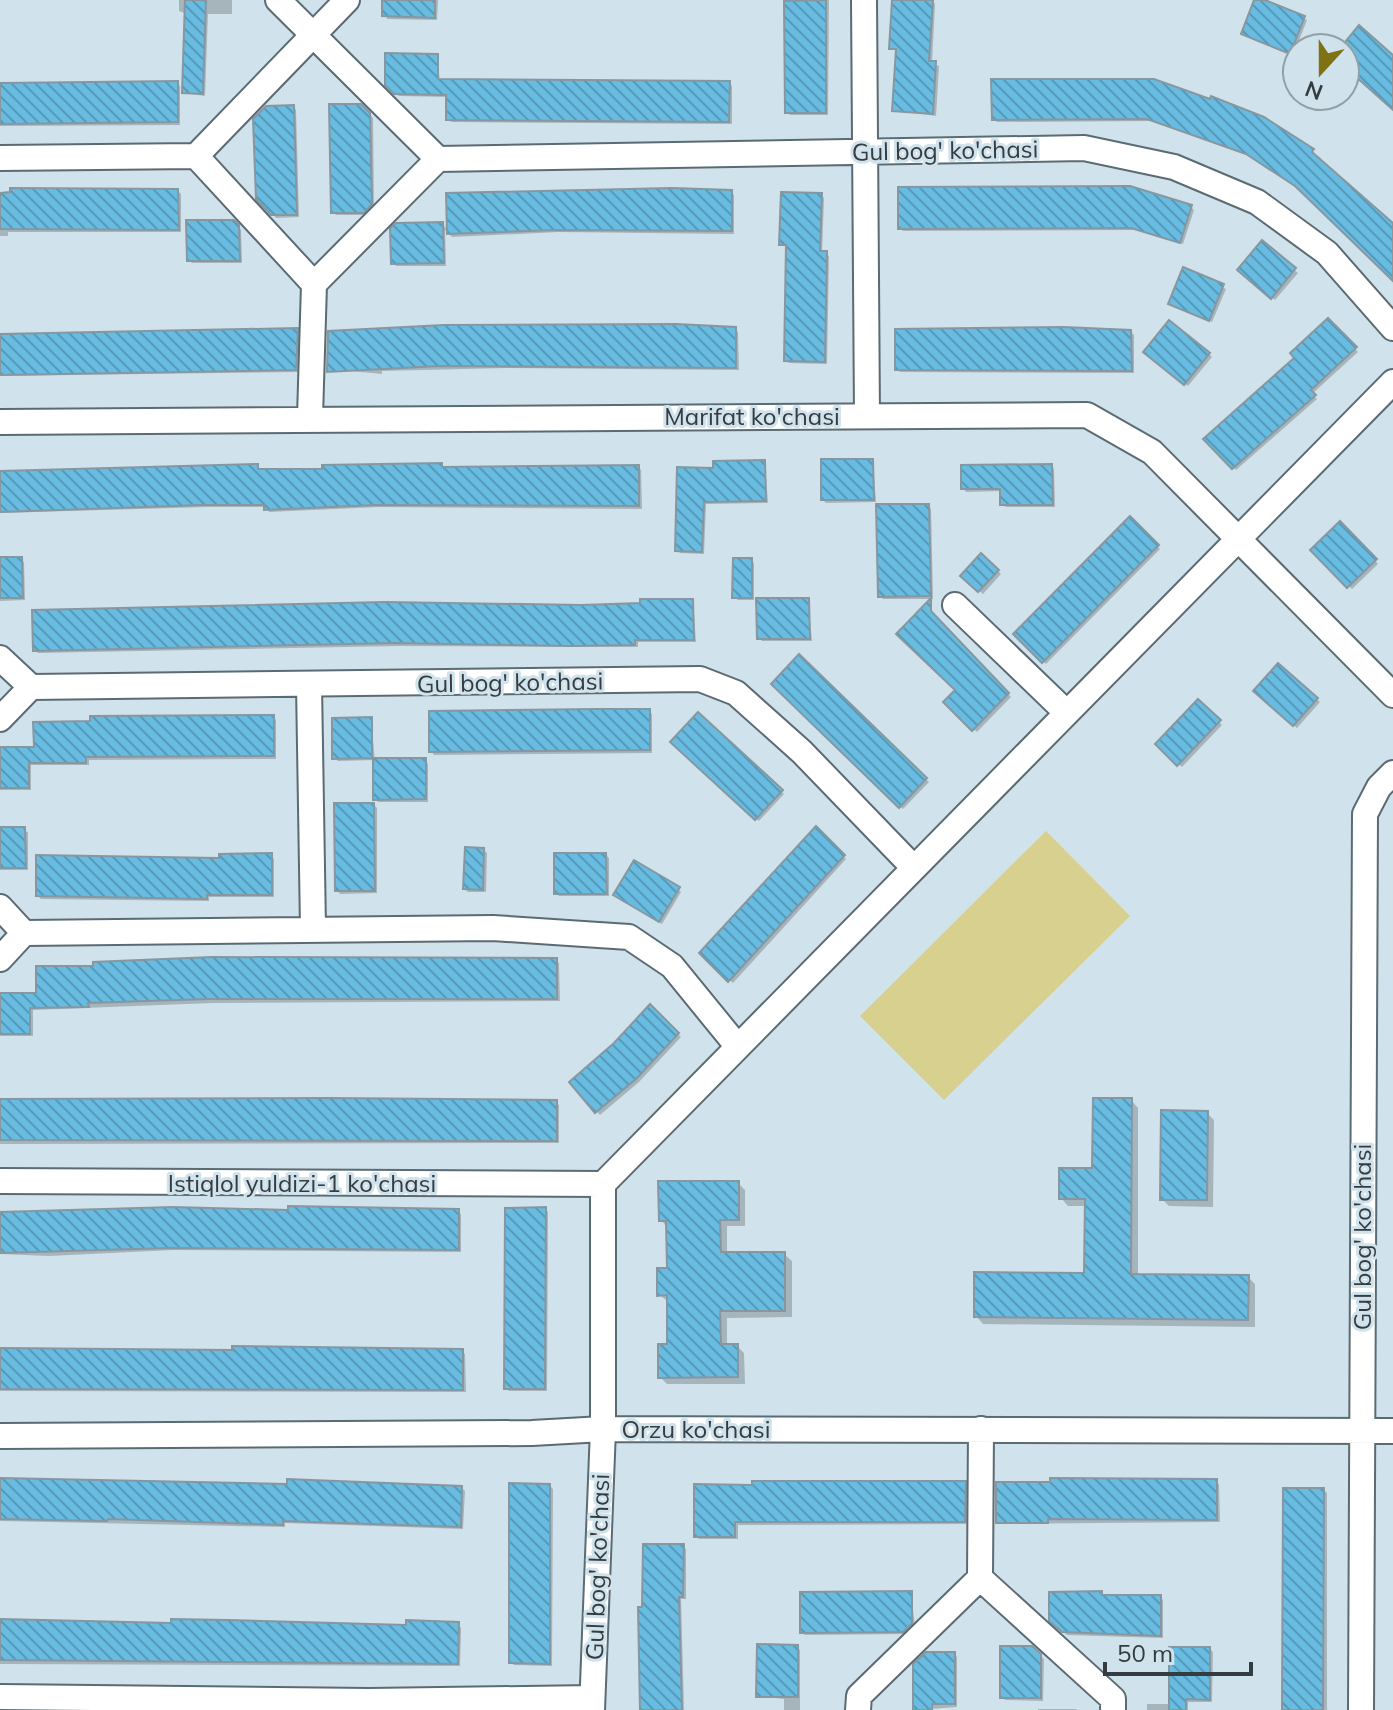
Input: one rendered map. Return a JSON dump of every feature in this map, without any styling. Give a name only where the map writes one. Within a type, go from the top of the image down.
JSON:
[{"type":"street","points":[[278,0],[438,159],[314,284],[310,417]]},
{"type":"street","points":[[0,158],[196,156],[347,0]]},
{"type":"street","points":[[864,0],[867,416]]},
{"type":"street","name":"Gul bog' ko'chasi","points":[[438,159],[1084,148],[1174,167],[1257,202],[1327,253],[1393,328]]},
{"type":"street","points":[[196,156],[314,284]]},
{"type":"street","points":[[603,1184],[1393,382]]},
{"type":"street","name":"Marifat ko'chasi","points":[[0,422],[310,417],[1087,415],[1152,452],[1393,695]]},
{"type":"street","points":[[955,605],[1067,713]]},
{"type":"street","points":[[0,658],[31,687],[0,719]]},
{"type":"street","name":"Gul bog' ko'chasi","points":[[31,687],[700,679],[736,693],[802,752],[914,868]]},
{"type":"street","points":[[309,685],[313,928]]},
{"type":"street","name":"Gul bog' ko'chasi","points":[[1361,1710],[1365,814],[1379,787],[1393,773]]},
{"type":"street","points":[[0,907],[24,933]]},
{"type":"street","points":[[0,959],[24,933],[493,928],[629,937],[672,966],[738,1047]]},
{"type":"street","name":"Istiqlol yuldizi-1 ko'chasi","points":[[0,1181],[603,1184]]},
{"type":"street","name":"Gul bog' ko'chasi","points":[[592,1704],[603,1429],[603,1184]]},
{"type":"street","name":"Orzu ko'chasi","points":[[0,1436],[532,1433],[603,1429],[1393,1431]]},
{"type":"street","points":[[858,1703],[980,1578],[981,1429]]},
{"type":"street","points":[[980,1578],[1113,1705]]},
{"type":"street","points":[[0,1697],[369,1706],[592,1704]]},
{"type":"shaded area","points":[[1046,831],[1130,916],[944,1100],[860,1016]]},
{"type":"building","points":[[185,0],[206,0],[203,94],[182,93]]},
{"type":"building","points":[[382,0],[435,0],[435,18],[382,16]]},
{"type":"building","points":[[826,0],[826,113],[785,113],[784,1]]},
{"type":"building","points":[[892,0],[933,0],[929,61],[936,61],[933,114],[892,111],[896,49],[889,49]]},
{"type":"building","points":[[1254,0],[1265,0],[1305,16],[1299,32],[1281,32],[1281,50],[1241,34]]},
{"type":"building","points":[[1359,25],[1393,55],[1393,110],[1361,81],[1361,32],[1353,32]]},
{"type":"building","points":[[385,53],[438,54],[438,79],[730,81],[729,122],[446,120],[446,95],[394,94],[385,85]]},
{"type":"building","points":[[991,79],[1154,79],[1210,99],[1211,96],[1264,117],[1314,149],[1312,152],[1393,223],[1393,281],[1295,186],[1246,154],[1147,119],[992,120]]},
{"type":"building","points":[[178,81],[178,122],[0,124],[0,83]]},
{"type":"building","points":[[329,104],[361,104],[370,113],[372,204],[364,213],[331,213]]},
{"type":"building","points":[[294,105],[297,215],[271,215],[256,199],[253,119],[266,106]]},
{"type":"building","points":[[1130,186],[1192,205],[1180,243],[1131,228],[898,229],[898,187]]},
{"type":"building","points":[[10,188],[178,189],[179,230],[0,229],[0,193],[10,192]]},
{"type":"building","points":[[672,188],[732,190],[732,231],[555,230],[447,234],[446,193]]},
{"type":"building","points":[[781,192],[822,193],[820,251],[827,251],[825,362],[784,361],[786,245],[779,245]]},
{"type":"building","points":[[186,220],[234,220],[239,225],[240,261],[187,261]]},
{"type":"building","points":[[443,222],[444,263],[391,264],[390,228],[396,223]]},
{"type":"building","points":[[1262,240],[1296,268],[1271,299],[1237,270]]},
{"type":"building","points":[[1183,267],[1224,284],[1209,321],[1168,304]]},
{"type":"building","points":[[1328,318],[1357,347],[1311,390],[1316,395],[1232,469],[1203,439],[1294,358],[1290,353]]},
{"type":"building","points":[[1169,320],[1210,353],[1184,385],[1143,352]]},
{"type":"building","points":[[676,324],[736,327],[736,368],[440,366],[327,372],[328,331],[444,325]]},
{"type":"building","points":[[1063,327],[1131,330],[1132,371],[895,370],[895,329]]},
{"type":"building","points":[[298,328],[296,370],[0,375],[0,334]]},
{"type":"building","points":[[821,459],[873,459],[874,500],[821,500]]},
{"type":"building","points":[[765,460],[766,501],[704,502],[702,552],[675,551],[677,467],[713,468],[713,461]]},
{"type":"building","points":[[442,463],[442,467],[639,465],[639,506],[375,505],[264,510],[264,505],[202,505],[0,512],[0,471],[258,464],[258,469],[322,469],[322,465]]},
{"type":"building","points":[[1052,464],[1053,505],[1000,505],[1000,489],[961,489],[961,465]]},
{"type":"building","points":[[876,504],[929,504],[931,596],[878,597]]},
{"type":"building","points":[[1130,516],[1159,545],[1042,663],[1013,634]]},
{"type":"building","points":[[1340,521],[1377,559],[1347,588],[1310,550]]},
{"type":"building","points":[[981,553],[999,570],[978,592],[960,576]]},
{"type":"building","points":[[0,557],[22,557],[23,598],[0,598]]},
{"type":"building","points":[[733,558],[752,558],[752,598],[732,598]]},
{"type":"building","points":[[756,598],[809,598],[810,639],[757,639]]},
{"type":"building","points":[[931,598],[931,611],[1009,693],[972,731],[943,702],[955,690],[896,634]]},
{"type":"building","points":[[640,599],[693,599],[694,640],[635,640],[635,645],[395,643],[33,651],[32,610],[385,602],[582,605],[640,603]]},
{"type":"building","points":[[799,654],[927,778],[899,808],[771,684]]},
{"type":"building","points":[[1278,663],[1318,698],[1293,726],[1253,691]]},
{"type":"building","points":[[1198,699],[1221,720],[1177,766],[1155,744]]},
{"type":"building","points":[[650,709],[650,750],[429,752],[429,711]]},
{"type":"building","points":[[698,712],[783,790],[755,820],[670,742]]},
{"type":"building","points":[[274,715],[274,756],[86,757],[86,763],[29,763],[29,788],[0,788],[0,747],[34,747],[33,722],[90,721],[90,716]]},
{"type":"building","points":[[372,717],[372,758],[332,759],[332,718]]},
{"type":"building","points":[[373,758],[426,758],[426,799],[373,800]]},
{"type":"building","points":[[334,803],[374,803],[375,891],[335,891]]},
{"type":"building","points":[[816,826],[845,855],[728,982],[699,953]]},
{"type":"building","points":[[0,827],[25,827],[26,868],[0,868]]},
{"type":"building","points":[[465,847],[484,848],[483,890],[463,889]]},
{"type":"building","points":[[272,853],[272,895],[207,895],[207,899],[36,896],[36,855],[219,858],[219,854]]},
{"type":"building","points":[[554,853],[606,853],[607,894],[554,894]]},
{"type":"building","points":[[634,860],[680,887],[659,922],[613,895]]},
{"type":"building","points":[[212,957],[557,958],[557,999],[208,999],[88,1003],[89,1007],[30,1008],[30,1034],[0,1034],[0,993],[36,993],[36,966],[93,966],[93,962]]},
{"type":"building","points":[[650,1004],[679,1033],[636,1079],[595,1113],[569,1082],[614,1043]]},
{"type":"building","points":[[1093,1098],[1132,1098],[1131,1274],[1249,1275],[1248,1320],[974,1317],[974,1272],[1084,1273],[1085,1199],[1059,1199],[1059,1168],[1092,1168]]},
{"type":"building","points":[[0,1099],[557,1100],[557,1141],[0,1140]]},
{"type":"building","points":[[1161,1110],[1208,1111],[1207,1200],[1160,1200]]},
{"type":"building","points":[[658,1181],[739,1181],[739,1220],[720,1220],[721,1252],[785,1252],[785,1311],[720,1311],[721,1344],[738,1344],[738,1377],[658,1378],[658,1344],[667,1344],[667,1295],[657,1296],[657,1268],[667,1268],[666,1221],[659,1221]]},
{"type":"building","points":[[288,1206],[459,1209],[459,1250],[169,1248],[0,1253],[0,1212],[173,1207],[288,1210]]},
{"type":"building","points":[[546,1207],[545,1389],[504,1389],[505,1208]]},
{"type":"building","points":[[232,1346],[463,1349],[463,1390],[0,1389],[0,1348],[232,1350]]},
{"type":"building","points":[[0,1478],[287,1484],[287,1479],[462,1486],[461,1527],[283,1521],[283,1525],[0,1519]]},
{"type":"building","points":[[1050,1478],[1217,1479],[1217,1520],[1048,1519],[1048,1523],[996,1523],[996,1482],[1050,1482]]},
{"type":"building","points":[[752,1481],[966,1481],[965,1522],[735,1522],[735,1537],[694,1537],[694,1484],[752,1485]]},
{"type":"building","points":[[509,1483],[550,1484],[550,1664],[509,1663]]},
{"type":"building","points":[[1283,1488],[1324,1488],[1323,1710],[1282,1710]]},
{"type":"building","points":[[643,1544],[684,1544],[683,1597],[679,1597],[682,1710],[640,1710],[638,1607],[642,1607]]},
{"type":"building","points":[[912,1591],[912,1623],[903,1632],[800,1633],[800,1592]]},
{"type":"building","points":[[1102,1591],[1102,1595],[1161,1595],[1161,1636],[1062,1632],[1049,1621],[1049,1592]]},
{"type":"building","points":[[0,1619],[171,1623],[171,1619],[406,1625],[406,1620],[459,1622],[458,1664],[0,1660]]},
{"type":"building","points":[[757,1644],[798,1645],[798,1697],[756,1697]]},
{"type":"building","points":[[1000,1646],[1032,1646],[1041,1654],[1041,1698],[1000,1698]]},
{"type":"building","points":[[1169,1647],[1210,1647],[1210,1700],[1186,1699],[1186,1710],[1169,1710]]},
{"type":"building","points":[[926,1652],[955,1652],[955,1704],[932,1704],[932,1710],[913,1710],[913,1664]]}]
